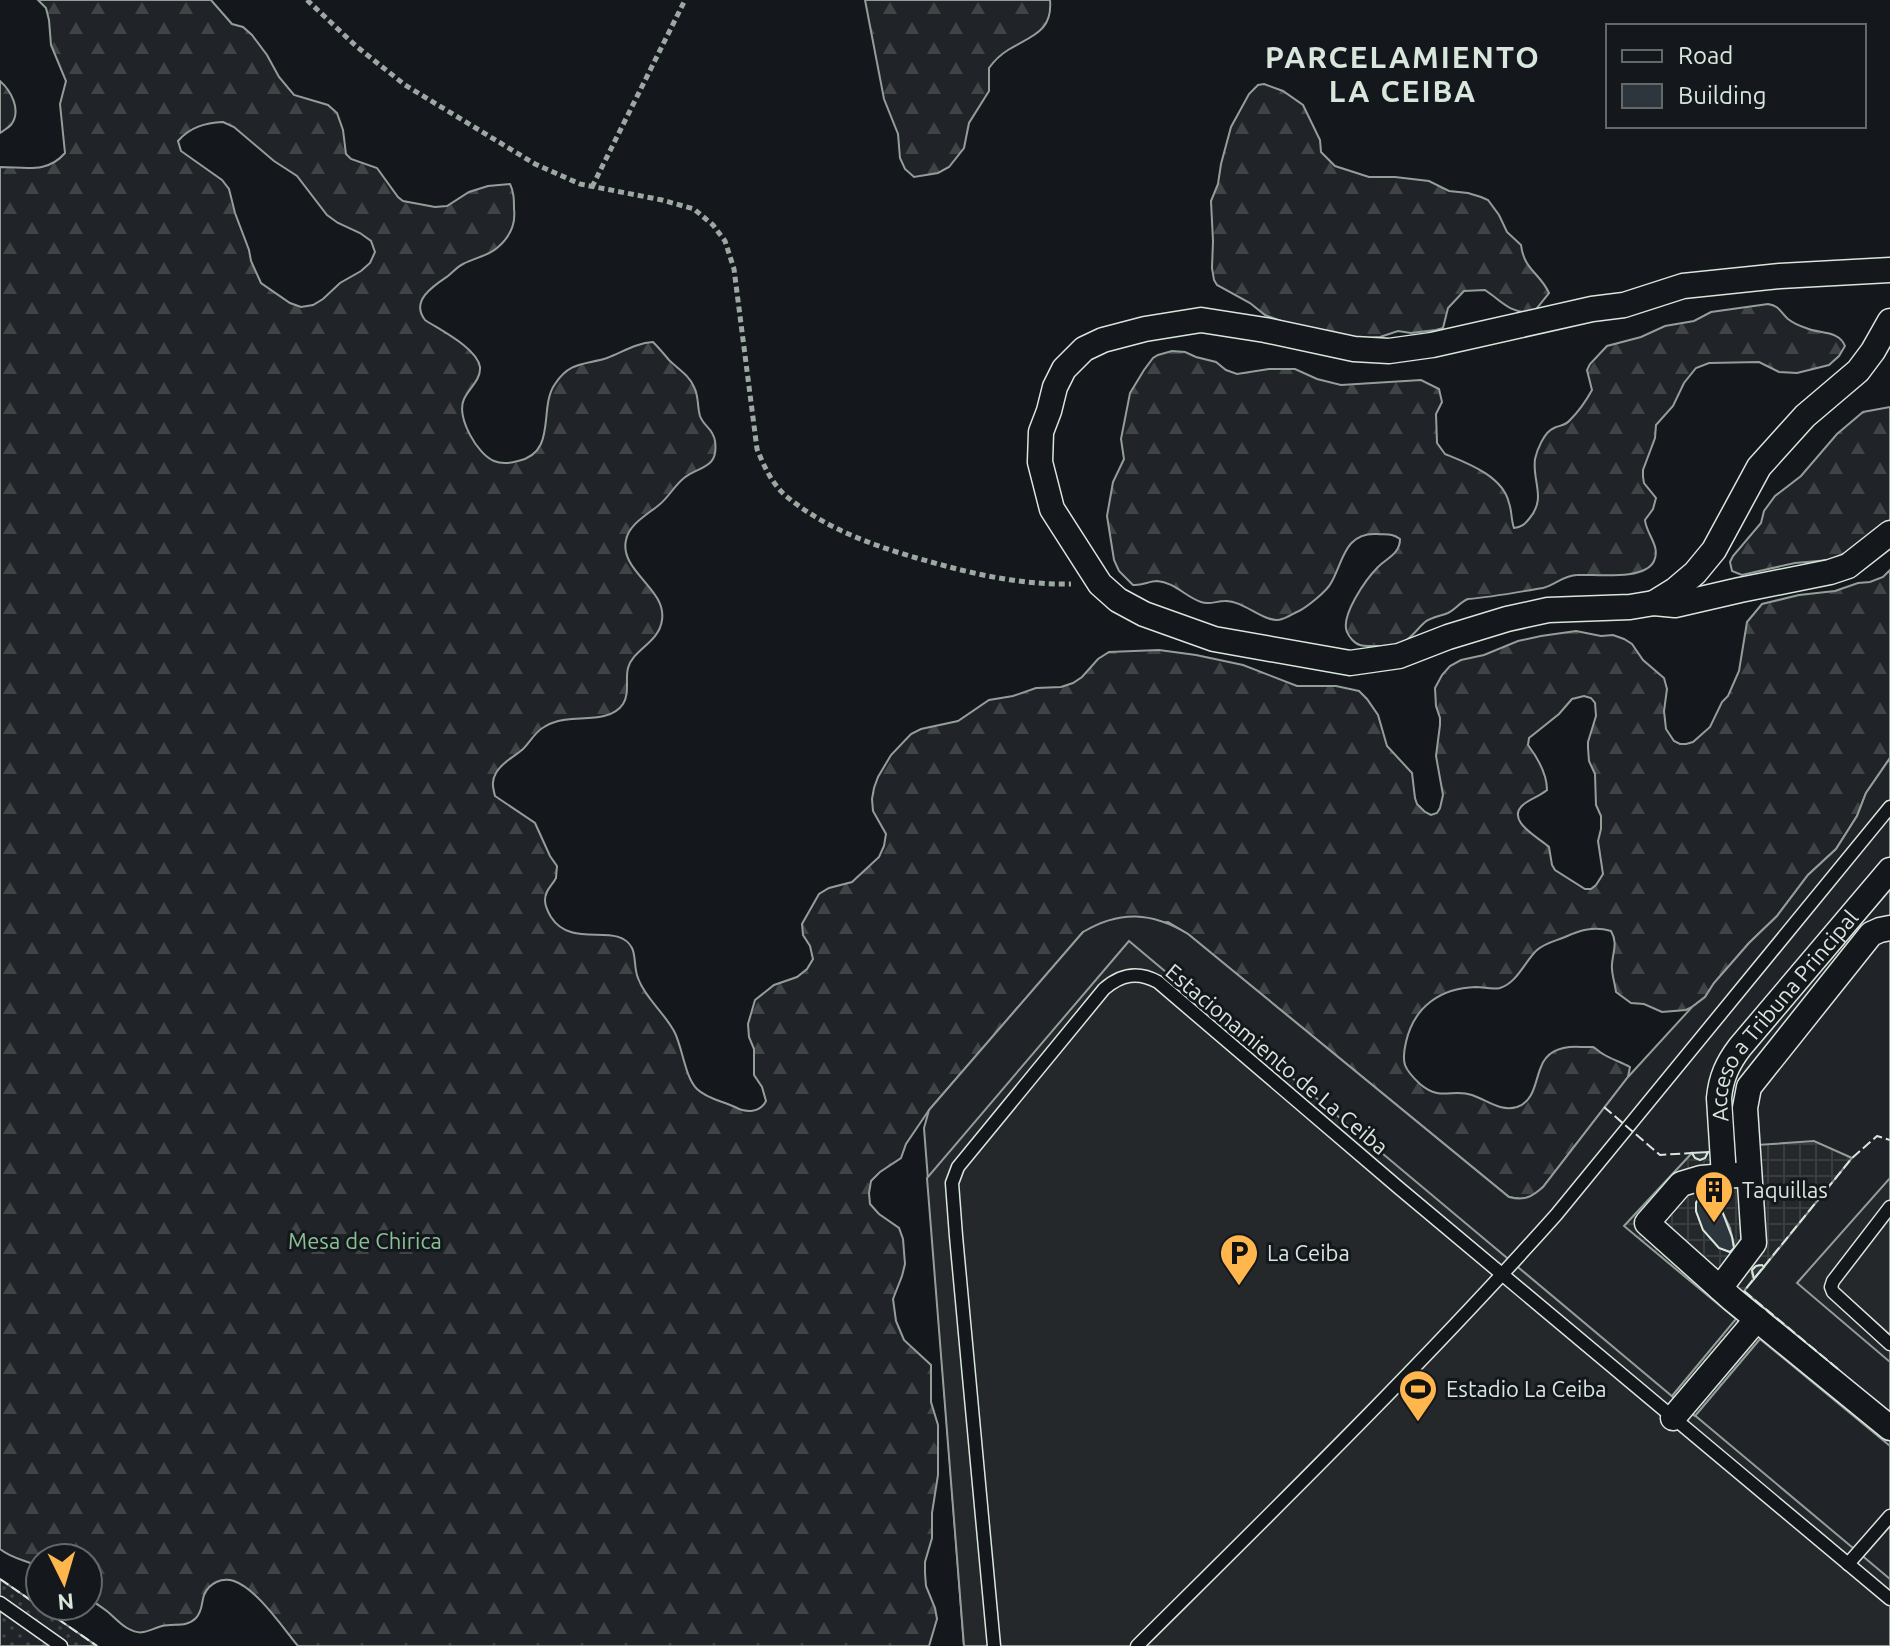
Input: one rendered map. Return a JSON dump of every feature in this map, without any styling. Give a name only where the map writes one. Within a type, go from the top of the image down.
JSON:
[{"type":"street","points":[[1890,270],[1780,276],[1683,286],[1624,305],[1389,351],[1354,349],[1201,320],[1145,329],[1103,340],[1084,349],[1064,369],[1041,432],[1040,462],[1052,509],[1100,584],[1118,600],[1144,614],[1214,639],[1350,663],[1399,656],[1492,623],[1548,610],[1630,607],[1654,603],[1675,605],[1830,572],[1856,561],[1890,533]]},
{"type":"street","points":[[1654,603],[1695,573],[1714,550],[1759,467],[1805,416],[1858,371],[1881,357],[1890,321]]},
{"type":"street","name":"Acceso a Tribuna Principal","points":[[1724,1176],[1719,1098],[1726,1067],[1890,870]]},
{"type":"street","name":"Acceso a Tribuna Principal","points":[[1720,1288],[1754,1243],[1745,1108],[1749,1087],[1871,934],[1890,928]]},
{"type":"street","points":[[1749,1174],[1701,1178],[1681,1184],[1647,1223],[1720,1288],[1890,1428]]},
{"type":"street","points":[[1673,1418],[1757,1319]]},
{"type":"lane","points":[[1137,1646],[1244,1541],[1502,1275],[1556,1215],[1890,807]]},
{"type":"lane","name":"Estacionamiento de La Ceiba","points":[[994,1646],[952,1183],[958,1167],[1104,989],[1114,981],[1136,974],[1158,982],[1890,1599]]},
{"type":"lane","points":[[1890,1207],[1831,1287],[1890,1344]]},
{"type":"lane","points":[[1848,1564],[1890,1516]]},
{"type":"lane","points":[[0,1603],[61,1646]]},
{"type":"path","points":[[307,0],[356,46],[405,85],[535,164],[580,184],[694,209],[713,225],[725,241],[734,269],[757,449],[766,471],[784,494],[837,529],[881,548],[1007,580],[1053,585],[1100,584]]},
{"type":"path","points":[[592,187],[685,0]]},
{"type":"green space","name":"Mesa de Chirica","points":[[38,0],[211,0],[232,24],[243,27],[252,35],[294,95],[328,105],[337,113],[346,154],[351,159],[377,168],[403,201],[447,206],[469,192],[510,184],[514,196],[514,220],[505,240],[493,251],[461,265],[436,284],[425,295],[420,307],[425,320],[457,340],[477,360],[480,372],[464,399],[463,415],[475,443],[494,461],[518,461],[538,449],[543,439],[550,394],[566,371],[578,365],[653,342],[692,383],[700,416],[715,441],[714,457],[707,466],[677,484],[663,502],[635,524],[628,534],[626,551],[629,561],[658,599],[662,620],[656,635],[631,661],[625,700],[617,710],[601,717],[563,720],[544,727],[501,766],[493,784],[495,796],[535,823],[557,866],[556,878],[545,897],[551,917],[560,927],[571,932],[616,936],[625,940],[632,948],[641,985],[675,1033],[693,1084],[710,1098],[748,1111],[760,1108],[766,1101],[754,1075],[754,1049],[749,1037],[748,1024],[755,1000],[774,985],[797,977],[807,969],[813,959],[802,924],[819,894],[852,882],[879,857],[886,834],[873,811],[872,799],[878,777],[891,755],[911,734],[958,721],[989,700],[1036,688],[1073,683],[1109,652],[1159,650],[1196,655],[1243,665],[1297,686],[1336,686],[1359,691],[1378,715],[1387,746],[1412,773],[1417,804],[1431,815],[1440,808],[1443,795],[1436,756],[1440,718],[1435,688],[1450,666],[1461,660],[1484,655],[1518,641],[1576,631],[1624,639],[1664,678],[1667,689],[1664,711],[1666,729],[1674,741],[1686,744],[1693,742],[1710,727],[1728,696],[1739,671],[1747,622],[1762,604],[1870,582],[1883,577],[1890,570],[1890,758],[1866,793],[1857,816],[1836,849],[1808,875],[1777,916],[1749,943],[1705,997],[1692,1007],[1662,1012],[1644,1004],[1631,1003],[1616,992],[1612,967],[1613,935],[1611,931],[1593,929],[1576,932],[1540,948],[1506,985],[1497,989],[1476,987],[1451,991],[1422,1009],[1410,1030],[1404,1061],[1407,1070],[1420,1084],[1440,1094],[1465,1093],[1499,1107],[1517,1107],[1531,1095],[1547,1057],[1568,1047],[1593,1047],[1630,1067],[1628,1077],[1543,1187],[1528,1198],[1509,1197],[1188,934],[1168,922],[1083,932],[929,1110],[906,1144],[901,1158],[871,1181],[870,1204],[899,1228],[903,1239],[905,1264],[893,1299],[896,1321],[904,1340],[931,1365],[931,1402],[938,1425],[938,1475],[925,1573],[937,1619],[929,1646],[298,1646],[252,1592],[234,1581],[225,1580],[213,1584],[206,1591],[200,1612],[192,1621],[145,1632],[133,1631],[104,1609],[104,1542],[24,1542],[24,1561],[0,1549],[0,167],[43,167],[65,153],[60,104],[66,81],[51,45],[46,8]],"holes":[[[223,122],[234,127],[297,176],[327,215],[371,241],[375,252],[370,263],[313,305],[301,307],[290,303],[261,283],[229,189],[222,180],[181,151],[178,141],[193,129]],[[1591,698],[1595,703],[1596,716],[1588,748],[1589,761],[1595,774],[1596,805],[1601,816],[1598,841],[1603,874],[1596,885],[1585,889],[1555,870],[1549,847],[1525,828],[1518,816],[1524,804],[1547,790],[1541,766],[1528,745],[1529,738],[1572,699]]]},
{"type":"green space","points":[[865,0],[1050,0],[1048,19],[1039,32],[1002,54],[989,68],[989,91],[969,123],[964,148],[949,167],[938,173],[914,177],[905,169],[900,158],[898,134],[884,99]]},
{"type":"green space","points":[[0,81],[11,95],[15,113],[11,125],[0,133]]},
{"type":"green space","points":[[1258,85],[1283,91],[1303,105],[1320,140],[1321,152],[1335,166],[1369,177],[1429,181],[1449,191],[1488,200],[1507,232],[1521,245],[1525,260],[1549,293],[1533,313],[1525,313],[1512,309],[1485,290],[1464,291],[1448,308],[1443,328],[1411,333],[1398,331],[1380,337],[1347,340],[1265,315],[1217,285],[1212,268],[1211,201],[1231,127],[1249,94]]},
{"type":"green space","points":[[1768,304],[1797,324],[1838,337],[1845,346],[1829,365],[1797,373],[1779,372],[1759,362],[1709,363],[1696,368],[1684,383],[1673,406],[1656,425],[1655,438],[1643,470],[1644,483],[1656,498],[1645,520],[1656,556],[1649,567],[1641,571],[1619,575],[1572,575],[1543,588],[1468,599],[1448,613],[1427,620],[1402,643],[1368,646],[1354,642],[1349,636],[1347,617],[1367,580],[1398,548],[1400,539],[1394,536],[1377,534],[1358,538],[1346,550],[1325,590],[1303,609],[1276,620],[1232,602],[1201,602],[1163,582],[1133,585],[1119,571],[1114,560],[1107,516],[1113,482],[1124,459],[1121,439],[1130,393],[1158,355],[1172,351],[1185,352],[1216,362],[1237,374],[1295,369],[1341,385],[1421,380],[1439,389],[1442,402],[1436,414],[1437,443],[1445,454],[1483,472],[1500,485],[1509,503],[1514,528],[1527,521],[1537,504],[1535,459],[1542,442],[1550,430],[1568,422],[1585,402],[1592,390],[1587,370],[1607,346],[1641,337],[1665,326],[1694,321],[1711,312]]},
{"type":"green space","points":[[1890,407],[1890,520],[1848,552],[1829,560],[1795,563],[1742,575],[1732,571],[1730,562],[1733,556],[1761,523],[1764,511],[1775,496],[1801,476],[1837,434],[1863,412]]},
{"type":"green space","name":"La Ceiba","points":[[1890,758],[1890,1646],[964,1646],[924,1128],[929,1110],[1083,932],[1110,920],[1136,916],[1162,921],[1188,934],[1509,1197],[1523,1198],[1543,1187],[1628,1077],[1692,1007],[1705,997],[1749,943],[1777,916],[1808,875],[1836,849],[1857,816],[1866,793]]},
{"type":"green space","points":[[0,1579],[24,1596],[24,1622],[62,1622],[97,1646],[0,1646]]},
{"type":"shaded area","name":"La Ceiba","points":[[1129,941],[1890,1579],[1890,1646],[964,1646],[927,1178]]},
{"type":"shaded area","points":[[1755,1127],[1757,1145],[1814,1141],[1852,1158],[1764,1267],[1759,1265],[1753,1268],[1754,1279],[1744,1291],[1890,1413],[1890,1446],[1760,1339],[1695,1416],[1672,1396],[1736,1319],[1624,1226],[1692,1153],[1700,1160],[1712,1151],[1711,1131]],"holes":[[[1699,1197],[1706,1197],[1722,1211],[1730,1228],[1734,1245],[1730,1252],[1719,1248],[1703,1229],[1696,1203]]]},
{"type":"shaded area","points":[[1890,1178],[1890,1362],[1797,1283]]},
{"type":"building","name":"Taquillas","points":[[1708,1152],[1700,1160],[1692,1153]]},
{"type":"building","name":"Taquillas","points":[[1699,1197],[1706,1197],[1722,1211],[1732,1237],[1734,1248],[1730,1252],[1719,1248],[1703,1230],[1696,1211]]},
{"type":"building","name":"Taquillas","points":[[1762,1265],[1764,1267],[1754,1279],[1752,1270]]},
{"type":"fence","points":[[1604,1107],[1660,1155],[1692,1153]]},
{"type":"fence","points":[[1838,1369],[1744,1291],[1852,1158],[1877,1136],[1890,1140]]},
{"type":"fence","points":[[0,1579],[97,1646]]},
{"type":"place","name":"Taquillas","points":[[1714,1224]]},
{"type":"place","name":"La Ceiba","points":[[1239,1287]]},
{"type":"place","name":"Estadio La Ceiba","points":[[1418,1423]]},
{"type":"district","name":"PARCELAMIENTO LA CEIBA","points":[[1403,75]]}]
